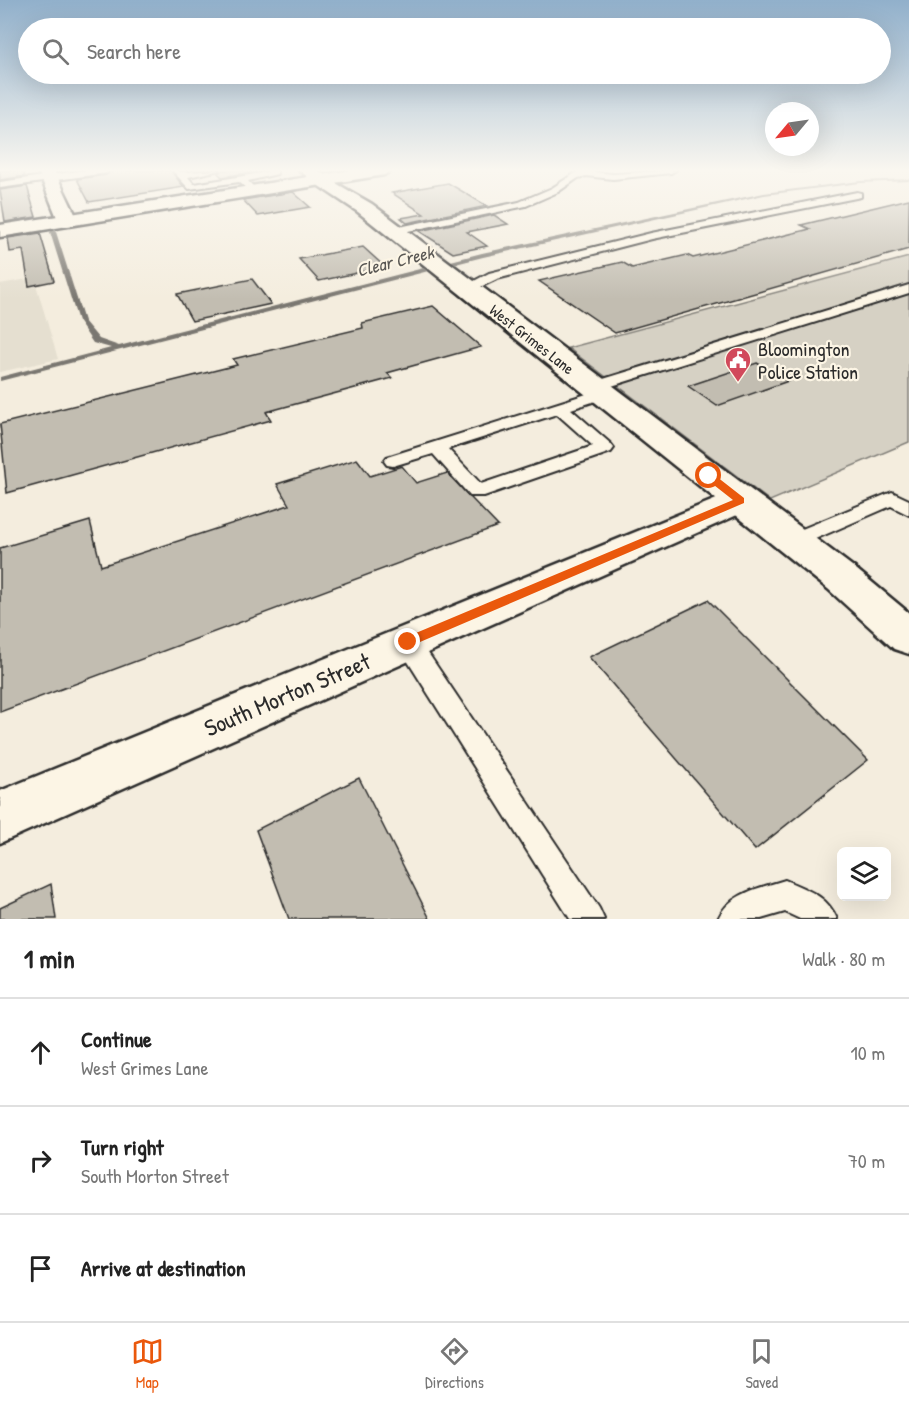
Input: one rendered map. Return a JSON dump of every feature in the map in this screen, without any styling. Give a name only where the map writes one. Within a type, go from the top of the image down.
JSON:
[{"type":"street","points":[[65,213],[68,220]]},
{"type":"street","points":[[0,231],[68,220],[96,213]]},
{"type":"street","name":"West Grimes Lane","points":[[371,213],[842,579],[909,637]]},
{"type":"street","name":"South Morton Street","points":[[0,817],[741,500]]},
{"type":"lane","points":[[394,231],[480,213]]},
{"type":"lane","points":[[450,275],[493,276],[651,236],[767,213]]},
{"type":"lane","points":[[393,461],[559,407],[597,390],[909,289]]},
{"type":"lane","points":[[437,447],[477,492],[605,448],[559,407]]},
{"type":"lane","points":[[792,541],[892,498],[909,509]]},
{"type":"lane","points":[[408,642],[588,919]]},
{"type":"lane","points":[[734,919],[752,906],[785,896],[810,907],[821,919]]},
{"type":"shaded area","points":[[909,257],[909,442],[770,501],[568,348]]},
{"type":"shaded area","points":[[34,278],[58,359],[0,372],[0,284]]},
{"type":"building","points":[[4,213],[35,213],[36,217],[5,222]]},
{"type":"building","points":[[255,213],[276,213],[258,216]]},
{"type":"building","points":[[422,213],[455,213],[407,223],[401,218],[424,214]]},
{"type":"building","points":[[851,213],[909,213],[909,249],[615,333],[539,281],[622,262],[632,268],[687,255],[693,258],[810,229],[801,225]]},
{"type":"building","points":[[494,215],[508,224],[467,232],[487,246],[453,253],[419,231]]},
{"type":"building","points":[[40,233],[54,281],[29,286],[23,250],[10,252],[8,238]]},
{"type":"building","points":[[363,247],[385,267],[319,281],[299,259]]},
{"type":"building","points":[[252,279],[271,304],[192,321],[177,294]]},
{"type":"building","points":[[433,306],[481,347],[387,373],[392,378],[266,412],[271,420],[7,493],[0,424],[237,365],[233,359],[363,328],[362,323]]},
{"type":"building","name":"Bloomington Police Station","points":[[757,363],[788,381],[717,406],[688,386]]},
{"type":"building","points":[[357,459],[370,476],[402,466],[416,483],[447,473],[498,526],[0,712],[0,548],[90,521],[101,566],[289,505],[277,484]]},
{"type":"building","points":[[708,600],[868,760],[755,850],[589,657]]},
{"type":"building","points":[[359,778],[430,919],[289,919],[256,830]]},
{"type":"building","points":[[51,884],[56,919],[0,919],[0,908]]},
{"type":"waterway","name":"Clear Creek","points":[[0,379],[482,255],[677,213]]},
{"type":"waterway","points":[[53,232],[81,321],[96,341],[118,348]]},
{"type":"place","name":"Bloomington Police Station","points":[[738,383]]},
{"type":"route","points":[[408,642],[741,500],[709,476]]}]
